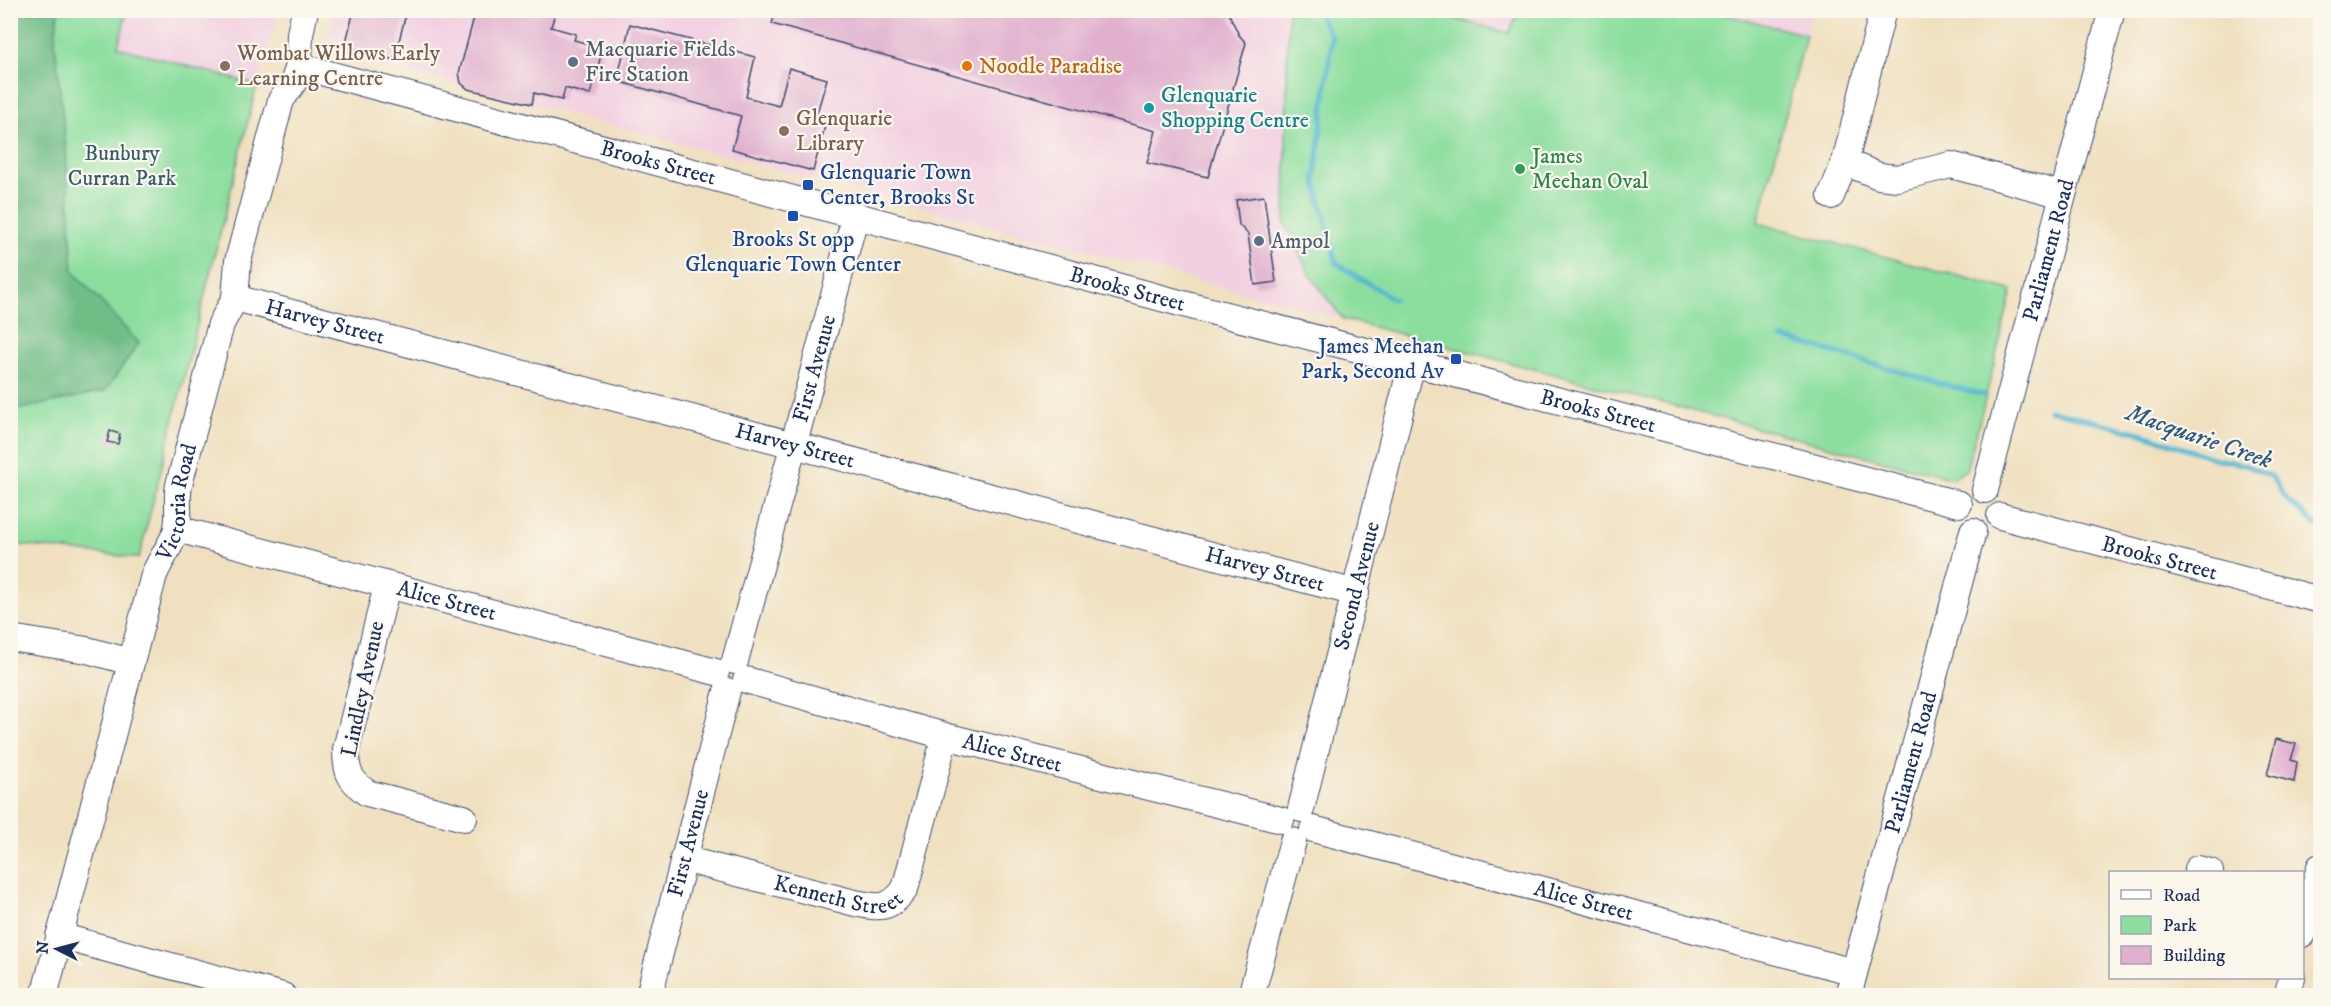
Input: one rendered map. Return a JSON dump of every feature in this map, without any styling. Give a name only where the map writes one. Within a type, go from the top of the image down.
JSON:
[{"type":"street","name":"Victoria Road","points":[[44,996],[154,575],[177,529],[179,485],[221,324],[235,298],[238,261],[281,100],[293,83],[299,66],[300,34],[305,10]]},
{"type":"street","points":[[1831,196],[1845,162],[1883,10]]},
{"type":"street","name":"Parliament Road","points":[[1985,490],[2112,10]]},
{"type":"street","name":"Brooks Street","points":[[299,66],[1412,363],[1959,504]]},
{"type":"street","points":[[1845,162],[1879,176],[1897,178],[1952,165],[2063,195]]},
{"type":"street","name":"First Avenue","points":[[649,996],[731,676],[856,214]]},
{"type":"street","name":"Harvey Street","points":[[235,298],[1356,593]]},
{"type":"street","name":"Second Avenue","points":[[1251,996],[1297,825],[1412,363]]},
{"type":"street","points":[[1977,489],[1985,490],[1998,500],[2000,516],[1996,524],[1989,529],[1982,532],[1973,531],[1961,521],[1958,513],[1959,504],[1969,492],[1977,489]]},
{"type":"street","name":"Brooks Street","points":[[2000,516],[2320,600]]},
{"type":"street","name":"Alice Street","points":[[177,529],[731,676],[945,736],[1297,825],[1851,984]]},
{"type":"street","name":"Parliament Road","points":[[1851,984],[1973,531]]},
{"type":"street","name":"Lindley Avenue","points":[[387,586],[346,749],[346,768],[355,784],[367,793],[464,818]]},
{"type":"street","points":[[10,638],[87,650],[130,662]]},
{"type":"street","name":"Kenneth Street","points":[[683,859],[855,903],[876,907],[896,901],[905,889],[945,736]]},
{"type":"street","points":[[2304,920],[2307,899],[2320,867]]},
{"type":"street","points":[[59,936],[283,996]]},
{"type":"street","points":[[2287,996],[2292,979]]},
{"type":"shaded area","points":[[334,10],[1288,11],[1285,223],[1310,275],[1343,319],[331,51],[326,43]]},
{"type":"shaded area","name":"Wombat Willows Early Learning Centre","points":[[127,11],[279,11],[257,85],[118,47]]},
{"type":"shaded area","points":[[1426,11],[1519,11],[1509,34]]},
{"type":"shaded area","points":[[1712,11],[1813,11],[1806,35]]},
{"type":"green space","points":[[10,11],[58,11],[55,42],[66,148],[73,271],[139,343],[105,391],[11,411]]},
{"type":"green space","name":"Bunbury Curran Park","points":[[11,11],[127,11],[118,47],[257,85],[139,558],[11,544]]},
{"type":"green space","points":[[1288,11],[1426,11],[1509,33],[1519,11],[1712,11],[1806,35],[1758,223],[2012,290],[1966,470],[1952,479],[1343,319],[1310,275],[1285,223]]},
{"type":"building","points":[[354,10],[407,10],[394,60],[345,46]]},
{"type":"building","points":[[476,10],[556,10],[551,27],[576,34],[574,40],[603,48],[590,95],[565,88],[562,100],[534,93],[532,104],[468,89],[461,83],[459,73]]},
{"type":"building","name":"Glenquarie Shopping Centre","points":[[776,10],[1227,10],[1239,35],[1246,43],[1208,177],[1147,163],[1156,131],[772,24]]},
{"type":"building","points":[[630,24],[755,57],[746,97],[779,106],[789,68],[827,79],[816,116],[827,119],[813,171],[732,149],[741,116],[617,81]]},
{"type":"building","points":[[1264,196],[1276,282],[1255,285],[1248,234],[1239,225],[1236,200]]},
{"type":"building","points":[[110,431],[120,434],[118,444],[107,442]]},
{"type":"building","points":[[2276,739],[2296,744],[2291,760],[2297,762],[2294,782],[2267,775]]},
{"type":"waterway","name":"Macquarie Creek","points":[[1316,10],[1332,37],[1315,179],[1336,263],[1393,299]]},
{"type":"waterway","name":"Macquarie Creek","points":[[1782,338],[1985,395]]},
{"type":"waterway","name":"Macquarie Creek","points":[[2049,410],[2145,434],[2213,458],[2245,465],[2271,476],[2288,501],[2320,528]]},
{"type":"place","name":"Macquarie Fields Fire Station","points":[[573,62]]},
{"type":"place","name":"Wombat Willows Early Learning Centre","points":[[225,66]]},
{"type":"place","name":"Noodle Paradise","points":[[967,66]]},
{"type":"place","name":"Glenquarie Shopping Centre","points":[[1149,108]]},
{"type":"place","name":"Glenquarie Library","points":[[784,131]]},
{"type":"place","name":"James Meehan Oval","points":[[1520,169]]},
{"type":"place","name":"Glenquarie Town Center, Brooks St","points":[[808,185]]},
{"type":"place","name":"Brooks St opp Glenquarie Town Center","points":[[793,216]]},
{"type":"place","name":"Ampol","points":[[1259,241]]},
{"type":"place","name":"James Meehan Park, Second Av","points":[[1456,359]]}]
